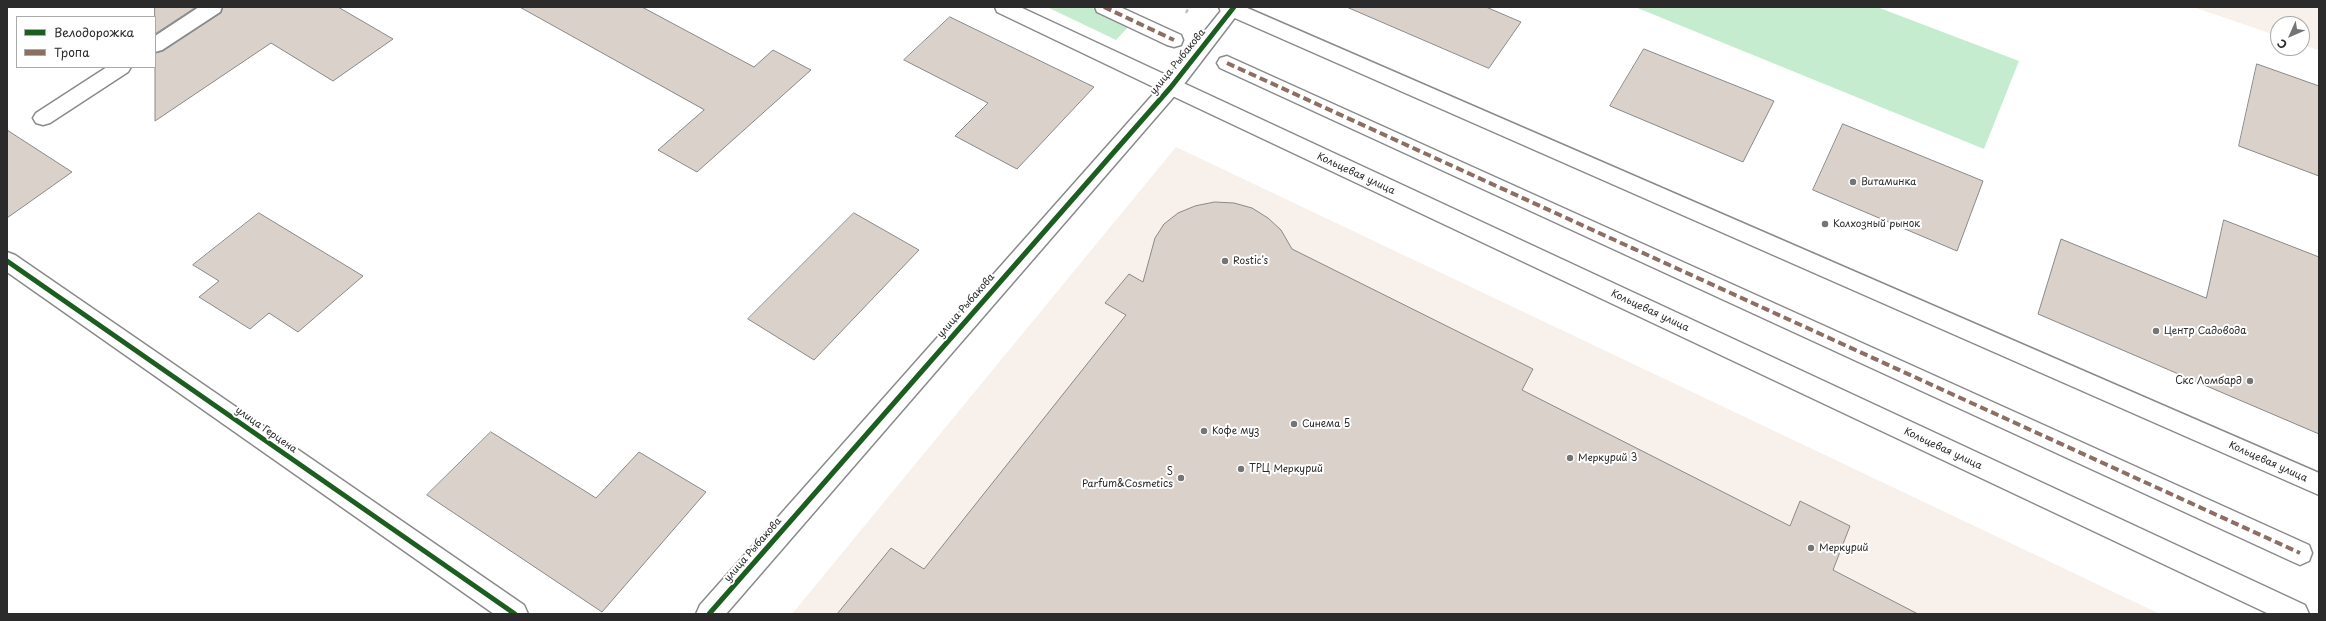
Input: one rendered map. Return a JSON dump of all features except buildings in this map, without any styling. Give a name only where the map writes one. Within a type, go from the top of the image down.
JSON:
[{"type":"street","points":[[156,44],[213,7]]},
{"type":"street","name":"Кольцевая улица","points":[[1004,7],[1171,87],[2296,614]]},
{"type":"street","points":[[1104,7],[1174,40]]},
{"type":"street","name":"Кольцевая улица","points":[[1231,8],[2319,484]]},
{"type":"street","name":"улица Рыбакова","points":[[709,614],[1171,87],[1231,8]]},
{"type":"street","points":[[1227,63],[2300,553]]},
{"type":"street","points":[[43,118],[119,68]]},
{"type":"street","name":"улица Герцена","points":[[7,261],[515,614]]},
{"type":"shaded area","points":[[2193,7],[2319,7],[2319,50],[2310,47],[2310,16],[2270,16],[2270,33]]},
{"type":"shaded area","points":[[1176,147],[2160,614],[792,614]]},
{"type":"green space","points":[[1047,7],[1090,7],[1130,25],[1116,40]]},
{"type":"green space","points":[[1635,7],[1877,7],[2019,61],[1984,149]]},
{"type":"marked path","points":[[1104,7],[1174,40]]},
{"type":"marked path","points":[[1227,63],[2300,553]]},
{"type":"cycle path","points":[[709,614],[1171,87],[1234,7]]},
{"type":"cycle path","points":[[7,261],[515,614]]},
{"type":"place","name":"Витаминка","points":[[1853,182]]},
{"type":"place","name":"Колхозный рынок","points":[[1825,224]]},
{"type":"place","name":"Rostic's","points":[[1225,261]]},
{"type":"place","name":"Центр Садовода","points":[[2156,331]]},
{"type":"place","name":"Скс Ломбард","points":[[2250,381]]},
{"type":"place","name":"Синема 5","points":[[1294,424]]},
{"type":"place","name":"Кофе муз","points":[[1204,431]]},
{"type":"place","name":"Меркурий 3","points":[[1570,458]]},
{"type":"place","name":"ТРЦ Меркурий","points":[[1241,469]]},
{"type":"place","name":"S Parfum&Cosmetics","points":[[1181,478]]},
{"type":"place","name":"Меркурий","points":[[1811,548]]}]
